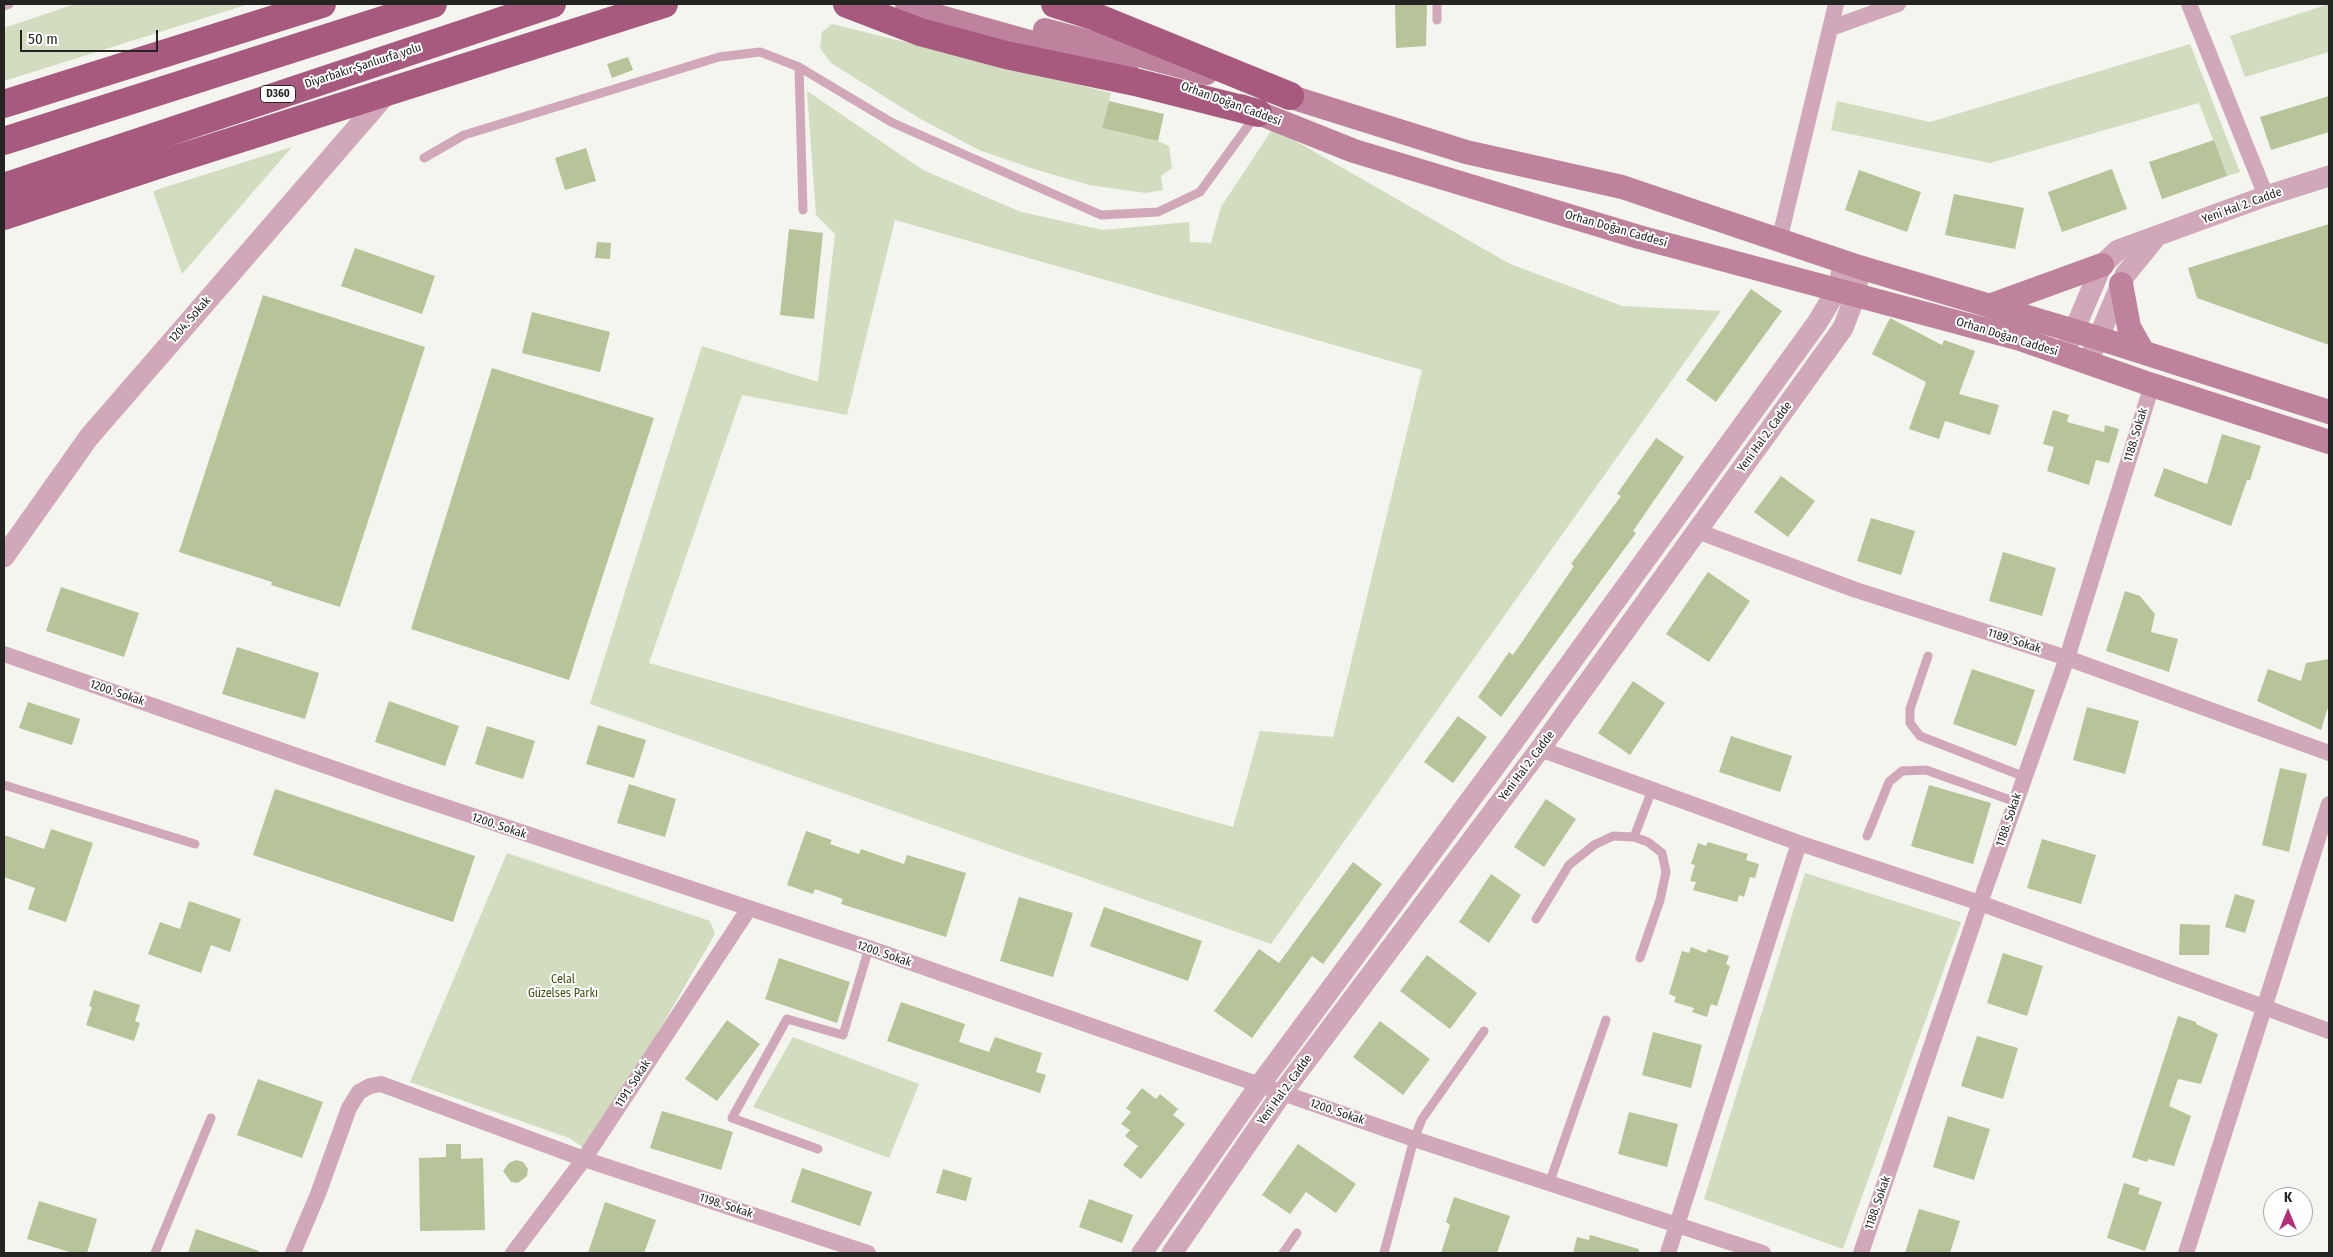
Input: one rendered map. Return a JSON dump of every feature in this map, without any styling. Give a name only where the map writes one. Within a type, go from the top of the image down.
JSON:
[{"type":"highway","points":[[4,104],[322,4]]},
{"type":"highway","points":[[4,141],[433,4]]},
{"type":"highway","name":"Diyarbakır-Şanlıurfa yolu","points":[[4,187],[552,4]]},
{"type":"highway","points":[[4,216],[170,161],[664,4]]},
{"type":"highway","points":[[847,4],[920,32],[1006,56],[1135,82],[1258,113]]},
{"type":"highway","points":[[1055,4],[1096,17],[1290,96]]},
{"type":"main road","name":"Orhan Doğan Caddesi","points":[[907,4],[937,16],[1115,65],[1222,99],[1354,151],[1639,237],[1847,291],[2020,339],[2152,385],[2329,442]]},
{"type":"main road","name":"Orhan Doğan Caddesi","points":[[939,4],[1094,42],[1290,96],[1466,152],[1622,187],[1852,265],[2098,338],[2329,412]]},
{"type":"main road","points":[[1989,306],[2102,265]]},
{"type":"main road","points":[[2121,284],[2129,327],[2143,352]]},
{"type":"street","points":[[1779,241],[1836,4]]},
{"type":"street","points":[[1831,28],[1898,4]]},
{"type":"street","points":[[2189,4],[2266,196]]},
{"type":"street","name":"1204. Sokak","points":[[4,557],[88,437],[388,92]]},
{"type":"street","name":"Yeni Hal 2. Cadde","points":[[2064,354],[2072,330],[2102,265],[2118,250],[2266,196],[2329,176]]},
{"type":"street","points":[[2088,362],[2121,284],[2156,237]]},
{"type":"street","points":[[1142,1253],[1259,1086],[1519,734],[1818,323],[1847,291],[1852,265]]},
{"type":"street","name":"Yeni Hal 2. Cadde","points":[[1172,1253],[1282,1093],[1540,749],[1843,328],[1847,291]]},
{"type":"street","name":"1188. Sokak","points":[[1861,1253],[1980,903],[2067,658],[2152,385]]},
{"type":"street","name":"1189. Sokak","points":[[1697,531],[1853,589],[2067,658],[2329,753]]},
{"type":"street","name":"1200. Sokak","points":[[4,654],[391,789],[748,910],[869,948],[1414,1139],[1764,1253]]},
{"type":"street","points":[[1540,749],[1799,843],[1980,903],[2329,1032]]},
{"type":"street","points":[[2186,1253],[2329,804]]},
{"type":"street","points":[[1668,1253],[1799,843]]},
{"type":"street","name":"1191. Sokak","points":[[513,1253],[584,1159],[748,910]]},
{"type":"street","name":"1198. Sokak","points":[[293,1253],[318,1194],[349,1108],[359,1092],[370,1086],[381,1084],[584,1159],[868,1253]]},
{"type":"lane","points":[[4,6],[9,4]]},
{"type":"lane","points":[[1437,4],[1437,20]]},
{"type":"lane","points":[[424,158],[464,134],[719,57],[760,52],[799,67],[891,122],[1101,215],[1158,212],[1200,192],[1258,113]]},
{"type":"lane","points":[[799,67],[803,210]]},
{"type":"lane","points":[[1928,656],[1910,709],[1910,723],[1920,736],[2025,777]]},
{"type":"lane","points":[[1867,836],[1889,782],[1902,771],[1926,770],[2016,802]]},
{"type":"lane","points":[[4,785],[195,844]]},
{"type":"lane","points":[[1634,836],[1652,790]]},
{"type":"lane","points":[[1536,919],[1569,865],[1594,845],[1613,836],[1634,836],[1648,842],[1662,853],[1666,872],[1660,900],[1640,958]]},
{"type":"lane","points":[[818,1149],[732,1118],[787,1019],[843,1035],[869,948]]},
{"type":"lane","points":[[1549,1184],[1606,1020]]},
{"type":"lane","points":[[1384,1253],[1414,1139],[1422,1119],[1484,1031]]},
{"type":"lane","points":[[156,1253],[211,1118]]},
{"type":"lane","points":[[1284,1253],[1296,1233]]},
{"type":"green space","points":[[75,4],[249,4],[4,81],[4,28]]},
{"type":"green space","points":[[2329,4],[2329,52],[2245,77],[2230,36]]},
{"type":"green space","points":[[832,24],[1111,93],[1102,128],[1158,141],[1169,146],[1172,168],[1161,176],[1163,190],[1146,193],[1089,185],[979,150],[917,117],[831,63],[820,48],[822,32]]},
{"type":"green space","points":[[2190,44],[2240,172],[2227,176],[2199,103],[1990,163],[1831,130],[1837,101],[1930,122]]},
{"type":"green space","points":[[807,91],[923,170],[1021,212],[1103,230],[1189,222],[1190,242],[1211,243],[1221,207],[1273,128],[1510,264],[1622,306],[1721,311],[1271,944],[590,704],[702,346],[818,382],[835,234],[816,215]],"holes":[[[895,220],[1422,370],[1333,737],[1260,731],[1233,827],[649,663],[742,395],[847,415]]]},
{"type":"green space","points":[[292,147],[182,274],[153,191]]},
{"type":"green space","name":"Celal Güzelses Parkı","points":[[507,853],[710,921],[715,934],[589,1151],[569,1138],[410,1082]]},
{"type":"green space","points":[[1805,873],[1961,922],[1843,1249],[1704,1199]]},
{"type":"green space","points":[[793,1037],[919,1084],[889,1158],[753,1107]]},
{"type":"building","points":[[1395,4],[1427,4],[1426,46],[1396,48]]},
{"type":"building","points":[[628,57],[633,70],[612,78],[607,64]]},
{"type":"building","points":[[2329,96],[2329,132],[2271,150],[2260,117]]},
{"type":"building","points":[[1109,101],[1164,114],[1158,141],[1102,128]]},
{"type":"building","points":[[2214,140],[2227,176],[2162,199],[2149,162]]},
{"type":"building","points":[[586,148],[596,181],[565,190],[555,158]]},
{"type":"building","points":[[2112,169],[2127,209],[2062,232],[2048,192]]},
{"type":"building","points":[[1859,170],[1921,192],[1907,232],[1845,210]]},
{"type":"building","points":[[1954,194],[2024,208],[2015,249],[1945,235]]},
{"type":"building","points":[[2329,224],[2329,345],[2197,298],[2188,268]]},
{"type":"building","points":[[789,229],[823,233],[814,319],[780,315]]},
{"type":"building","points":[[597,242],[611,243],[610,259],[595,258]]},
{"type":"building","points":[[355,248],[435,276],[422,314],[341,286]]},
{"type":"building","points":[[1751,289],[1782,311],[1716,402],[1686,380]]},
{"type":"building","points":[[263,295],[425,347],[340,607],[271,585],[272,582],[179,552]]},
{"type":"building","points":[[532,312],[610,332],[600,372],[522,353]]},
{"type":"building","points":[[1890,318],[1942,345],[1944,340],[1975,351],[1959,394],[1999,405],[1990,435],[1945,421],[1939,439],[1909,429],[1926,382],[1872,354]]},
{"type":"building","points":[[492,368],[654,418],[569,680],[411,629]]},
{"type":"building","points":[[2053,410],[2069,415],[2067,422],[2104,432],[2105,425],[2119,429],[2109,463],[2096,460],[2089,485],[2047,471],[2054,447],[2043,444]]},
{"type":"building","points":[[2222,434],[2261,446],[2250,480],[2247,480],[2231,526],[2154,496],[2164,468],[2207,484]]},
{"type":"building","points":[[1656,438],[1684,457],[1633,531],[1636,533],[1501,717],[1478,697],[1509,652],[1513,655],[1574,566],[1571,564],[1621,496],[1617,494]]},
{"type":"building","points":[[1781,476],[1815,501],[1788,537],[1754,512]]},
{"type":"building","points":[[1871,518],[1915,531],[1901,575],[1857,561]]},
{"type":"building","points":[[2003,552],[2056,568],[2042,616],[1989,601]]},
{"type":"building","points":[[1708,572],[1750,601],[1709,662],[1666,634]]},
{"type":"building","points":[[61,587],[139,613],[124,657],[46,631]]},
{"type":"building","points":[[2125,591],[2140,596],[2155,614],[2151,632],[2178,639],[2169,672],[2106,651]]},
{"type":"building","points":[[237,647],[319,673],[305,719],[222,694]]},
{"type":"building","points":[[2329,659],[2329,704],[2321,730],[2257,701],[2268,669],[2301,681],[2306,663]]},
{"type":"building","points":[[1972,669],[2035,690],[2016,746],[1953,724]]},
{"type":"building","points":[[1633,681],[1665,703],[1630,755],[1598,733]]},
{"type":"building","points":[[389,701],[459,726],[445,766],[375,742]]},
{"type":"building","points":[[28,702],[80,719],[72,745],[19,728]]},
{"type":"building","points":[[2087,707],[2139,721],[2125,774],[2073,760]]},
{"type":"building","points":[[1458,716],[1487,737],[1453,783],[1424,762]]},
{"type":"building","points":[[598,725],[646,740],[634,778],[586,764]]},
{"type":"building","points":[[487,726],[535,741],[523,779],[475,764]]},
{"type":"building","points":[[1731,736],[1792,756],[1780,792],[1719,772]]},
{"type":"building","points":[[2280,768],[2307,774],[2289,852],[2262,845]]},
{"type":"building","points":[[629,784],[676,799],[665,837],[617,823]]},
{"type":"building","points":[[1929,785],[1991,803],[1973,864],[1911,846]]},
{"type":"building","points":[[275,789],[475,856],[453,922],[253,855]]},
{"type":"building","points":[[1546,799],[1576,819],[1544,867],[1514,847]]},
{"type":"building","points":[[51,829],[93,843],[66,922],[28,909],[35,888],[4,877],[4,835],[44,849]]},
{"type":"building","points":[[806,831],[832,840],[830,844],[859,854],[861,849],[904,864],[907,855],[966,873],[946,937],[841,904],[843,899],[815,889],[813,894],[787,885]]},
{"type":"building","points":[[2042,839],[2096,855],[2081,904],[2027,888]]},
{"type":"building","points":[[1708,842],[1748,854],[1746,860],[1759,864],[1755,878],[1750,877],[1744,897],[1739,895],[1737,902],[1693,890],[1696,882],[1690,881],[1695,865],[1691,864],[1698,843],[1706,846]]},
{"type":"building","points":[[1353,862],[1382,884],[1323,964],[1312,956],[1252,1038],[1214,1011],[1259,949],[1279,963]]},
{"type":"building","points":[[1491,874],[1521,895],[1489,943],[1459,922]]},
{"type":"building","points":[[2235,894],[2255,900],[2245,933],[2225,927]]},
{"type":"building","points":[[1019,897],[1073,913],[1053,977],[1000,961]]},
{"type":"building","points":[[189,901],[241,919],[230,952],[211,945],[201,973],[148,954],[160,922],[180,929]]},
{"type":"building","points":[[1104,907],[1202,941],[1188,981],[1090,946]]},
{"type":"building","points":[[2180,924],[2210,925],[2209,955],[2179,955]]},
{"type":"building","points":[[1691,947],[1706,953],[1708,949],[1729,956],[1726,964],[1730,966],[1717,1006],[1711,1004],[1707,1017],[1692,1012],[1694,1008],[1674,1002],[1676,997],[1669,994],[1682,951],[1689,953]]},
{"type":"building","points":[[2003,953],[2043,966],[2027,1016],[1987,1003]]},
{"type":"building","points":[[1427,955],[1477,993],[1450,1029],[1400,991]]},
{"type":"building","points":[[779,958],[850,982],[837,1023],[765,999]]},
{"type":"building","points":[[94,990],[140,1005],[135,1021],[140,1023],[134,1041],[86,1025],[92,1007],[89,1006]]},
{"type":"building","points":[[901,1002],[965,1024],[959,1042],[989,1052],[995,1037],[1042,1053],[1036,1072],[1046,1075],[1040,1093],[887,1041]]},
{"type":"building","points":[[2178,1016],[2196,1022],[2196,1024],[2218,1034],[2201,1084],[2178,1079],[2169,1106],[2191,1116],[2174,1166],[2148,1159],[2147,1162],[2132,1157]]},
{"type":"building","points":[[727,1020],[760,1044],[717,1101],[685,1079]]},
{"type":"building","points":[[1380,1021],[1430,1059],[1403,1095],[1353,1057]]},
{"type":"building","points":[[1653,1032],[1702,1045],[1691,1088],[1642,1075]]},
{"type":"building","points":[[1977,1036],[2018,1048],[2003,1099],[1961,1086]]},
{"type":"building","points":[[258,1079],[323,1102],[302,1158],[237,1135]]},
{"type":"building","points":[[1142,1088],[1156,1099],[1160,1094],[1178,1109],[1173,1115],[1185,1124],[1141,1179],[1123,1165],[1138,1146],[1125,1136],[1130,1130],[1121,1124],[1131,1112],[1126,1108]]},
{"type":"building","points":[[662,1111],[733,1132],[721,1170],[650,1148]]},
{"type":"building","points":[[1629,1112],[1678,1124],[1667,1167],[1618,1154]]},
{"type":"building","points":[[1948,1116],[1990,1129],[1974,1180],[1933,1167]]},
{"type":"building","points":[[446,1144],[461,1144],[461,1159],[483,1158],[485,1230],[420,1231],[419,1158],[446,1157]]},
{"type":"building","points":[[1298,1144],[1356,1184],[1336,1213],[1306,1192],[1290,1214],[1262,1195]]},
{"type":"building","points":[[516,1160],[523,1162],[528,1169],[527,1176],[518,1183],[511,1182],[503,1171],[509,1163]]},
{"type":"building","points":[[802,1168],[872,1192],[860,1226],[791,1202]]},
{"type":"building","points":[[943,1169],[972,1178],[966,1201],[936,1193]]},
{"type":"building","points":[[2124,1183],[2140,1188],[2138,1194],[2162,1202],[2145,1251],[2107,1238]]},
{"type":"building","points":[[1454,1197],[1510,1216],[1497,1253],[1441,1253],[1450,1225],[1446,1222]]},
{"type":"building","points":[[1089,1199],[1133,1215],[1122,1243],[1079,1227]]},
{"type":"building","points":[[39,1201],[97,1219],[87,1253],[73,1253],[27,1239]]},
{"type":"building","points":[[605,1202],[656,1220],[644,1253],[588,1253]]},
{"type":"building","points":[[1919,1209],[1960,1221],[1950,1253],[1905,1253]]},
{"type":"building","points":[[196,1229],[259,1251],[259,1253],[188,1253]]},
{"type":"building","points":[[1590,1235],[1639,1249],[1639,1253],[1573,1253],[1577,1237],[1589,1240]]}]
